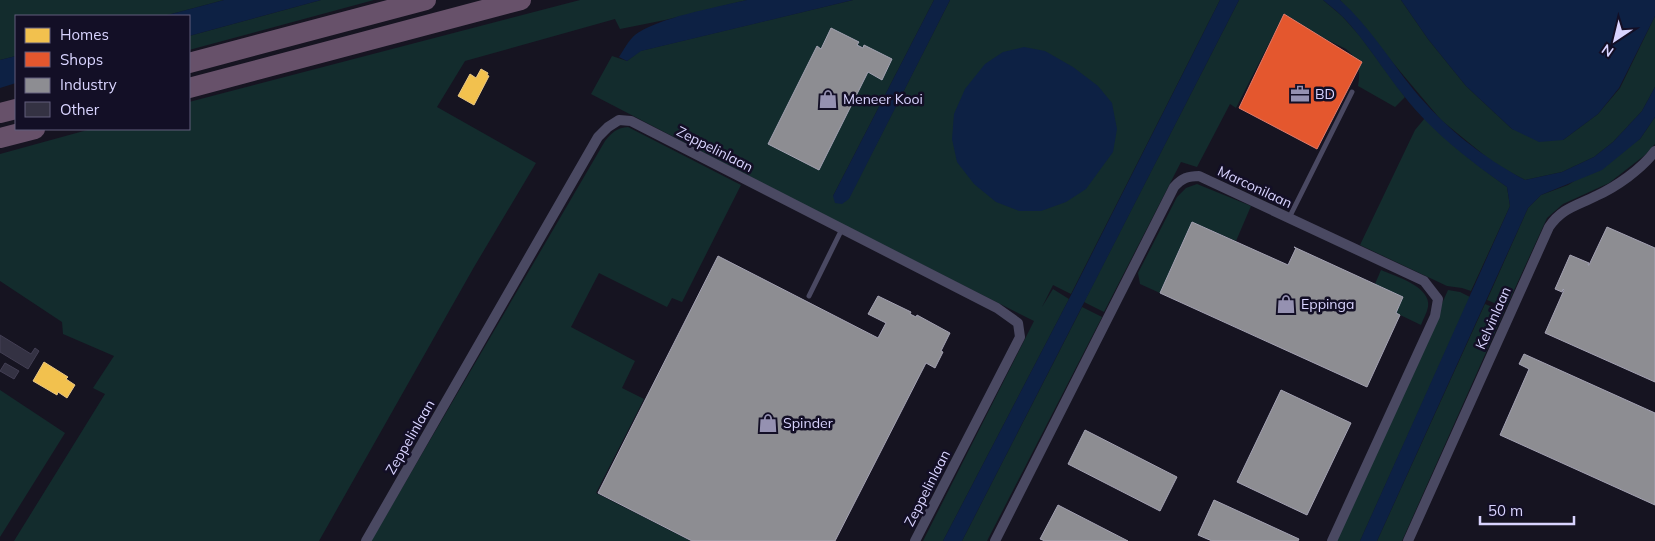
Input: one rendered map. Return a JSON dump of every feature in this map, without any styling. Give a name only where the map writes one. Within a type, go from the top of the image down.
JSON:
[{"type":"highway","points":[[190,63],[426,0]]},
{"type":"highway","points":[[190,88],[520,0]]},
{"type":"highway","points":[[0,113],[15,109]]},
{"type":"highway","points":[[0,138],[31,130]]},
{"type":"street","name":"Zeppelinlaan","points":[[366,541],[598,137],[619,120],[631,122],[842,229],[997,308],[1018,323],[1020,337],[916,541]]},
{"type":"street","name":"Kelvinlaan","points":[[1408,541],[1549,228],[1556,217],[1565,210],[1598,195],[1622,180],[1655,152]]},
{"type":"street","name":"Marconilaan","points":[[995,541],[1174,187],[1181,179],[1191,176],[1199,176],[1424,280],[1438,299],[1435,316],[1332,541]]},
{"type":"lane","points":[[1288,218],[1352,92]]},
{"type":"lane","points":[[809,296],[842,229]]},
{"type":"green space","points":[[0,0],[224,0],[168,15],[15,15],[15,56],[0,60]]},
{"type":"green space","points":[[321,0],[374,0],[190,50],[190,36]]},
{"type":"green space","points":[[580,0],[747,0],[620,29],[615,19],[465,61],[437,107],[536,163],[474,267],[319,541],[14,541],[105,394],[93,388],[114,356],[63,334],[62,322],[0,281],[0,154],[87,130],[190,130],[190,102]]},
{"type":"green space","points":[[853,0],[934,0],[833,196],[849,198],[950,0],[1220,0],[1071,294],[1053,285],[1042,307],[1053,289],[1069,299],[943,541],[923,541],[1034,321],[591,94],[612,56],[627,61],[640,51]]},
{"type":"green space","points":[[1239,0],[1323,0],[1342,16],[1360,36],[1405,97],[1395,107],[1358,86],[1358,65],[1346,49],[1282,18],[1236,108],[1230,104],[1197,167],[1181,162],[1104,312],[1084,302]]},
{"type":"green space","points":[[1340,0],[1401,0],[1428,39],[1466,86],[1512,129],[1563,140],[1598,114],[1620,88],[1655,16],[1655,87],[1642,111],[1613,142],[1594,157],[1562,172],[1525,180],[1495,164],[1441,120]]},
{"type":"green space","points":[[1655,117],[1655,144],[1645,155],[1609,183],[1563,204],[1547,218],[1506,308],[1487,300],[1528,208],[1541,195],[1568,185],[1640,139]]},
{"type":"green space","points":[[1425,118],[1488,173],[1507,187],[1510,206],[1471,291],[1447,286],[1360,245],[1415,130]]},
{"type":"green space","points":[[628,127],[741,185],[682,302],[672,298],[667,307],[599,273],[571,327],[635,361],[622,388],[644,399],[596,493],[691,541],[371,541],[605,141],[615,131]]},
{"type":"green space","points":[[1197,184],[1251,206],[1236,241],[1192,222],[1160,293],[1140,284],[1138,273],[1177,197],[1186,188]]},
{"type":"green space","points":[[1381,270],[1411,283],[1424,294],[1428,300],[1428,307],[1421,325],[1396,313],[1403,297],[1375,284]]},
{"type":"green space","points":[[1448,290],[1460,292],[1470,297],[1360,541],[1336,541]]},
{"type":"green space","points":[[1485,304],[1504,312],[1402,541],[1377,541]]},
{"type":"green space","points":[[1082,307],[1102,317],[987,541],[962,541]]},
{"type":"green space","points":[[0,390],[65,433],[0,537]]},
{"type":"water","points":[[224,0],[321,0],[190,36],[190,15],[168,15]]},
{"type":"water","points":[[747,0],[853,0],[641,51],[627,61],[619,57],[632,38],[654,25],[686,14]]},
{"type":"water","points":[[934,0],[950,0],[849,199],[842,204],[835,203],[833,196]]},
{"type":"water","points":[[1220,0],[1239,0],[962,541],[943,541],[1069,299]]},
{"type":"water","points":[[1323,0],[1340,0],[1360,21],[1425,103],[1451,129],[1493,161],[1525,180],[1562,172],[1594,157],[1613,142],[1642,111],[1655,87],[1655,117],[1640,139],[1602,170],[1541,195],[1528,208],[1377,541],[1360,541],[1510,206],[1507,187],[1466,156],[1427,122],[1404,96],[1351,26]]},
{"type":"water","points":[[1401,0],[1655,0],[1655,16],[1619,88],[1598,114],[1563,140],[1539,142],[1512,129],[1466,86],[1428,39]]},
{"type":"water","points":[[1024,47],[1045,51],[1073,67],[1098,86],[1112,103],[1117,129],[1113,152],[1086,189],[1066,202],[1041,211],[1019,211],[996,202],[974,184],[957,162],[952,139],[954,114],[965,89],[985,64],[1003,52]]},
{"type":"water","points":[[15,56],[15,83],[0,88],[0,60]]},
{"type":"building: Homes","points":[[481,69],[488,73],[487,75],[489,76],[474,105],[458,96],[470,74],[476,78]]},
{"type":"building: Homes","points":[[44,362],[68,377],[66,379],[75,385],[67,398],[58,392],[57,395],[33,381]]},
{"type":"building: Shops","points":[[1284,14],[1362,62],[1317,149],[1239,108]]},
{"type":"building: Industry","points":[[831,28],[859,42],[857,45],[863,48],[864,45],[892,59],[882,80],[868,72],[819,170],[768,144],[817,46],[821,49]]},
{"type":"building: Industry","points":[[1192,222],[1288,265],[1296,248],[1294,247],[1403,297],[1396,313],[1400,315],[1367,387],[1160,293]]},
{"type":"building: Industry","points":[[1607,227],[1655,248],[1655,382],[1545,333],[1564,290],[1562,292],[1555,289],[1570,255],[1589,263],[1589,265]]},
{"type":"building: Industry","points":[[718,256],[878,338],[886,323],[868,314],[878,296],[950,333],[935,368],[926,363],[835,541],[692,541],[598,493]]},
{"type":"building: Industry","points":[[1524,354],[1655,413],[1655,505],[1500,435],[1529,369],[1519,364]]},
{"type":"building: Industry","points":[[1281,390],[1351,423],[1307,515],[1237,482]]},
{"type":"building: Industry","points":[[1085,430],[1177,477],[1160,511],[1068,464]]},
{"type":"building: Industry","points":[[1214,500],[1299,539],[1298,541],[1212,541],[1198,535]]},
{"type":"building: Industry","points":[[1058,505],[1128,541],[1045,541],[1040,539]]},
{"type":"building: Other","points":[[0,335],[31,354],[35,348],[39,351],[28,369],[0,352]]},
{"type":"building: Other","points":[[5,363],[19,371],[14,379],[0,371]]},
{"type":"place","name":"BD","points":[[1300,94]]},
{"type":"place","name":"Meneer Kooi","points":[[828,99]]},
{"type":"place","name":"Eppinga","points":[[1286,304]]},
{"type":"place","name":"Spinder","points":[[768,423]]}]
